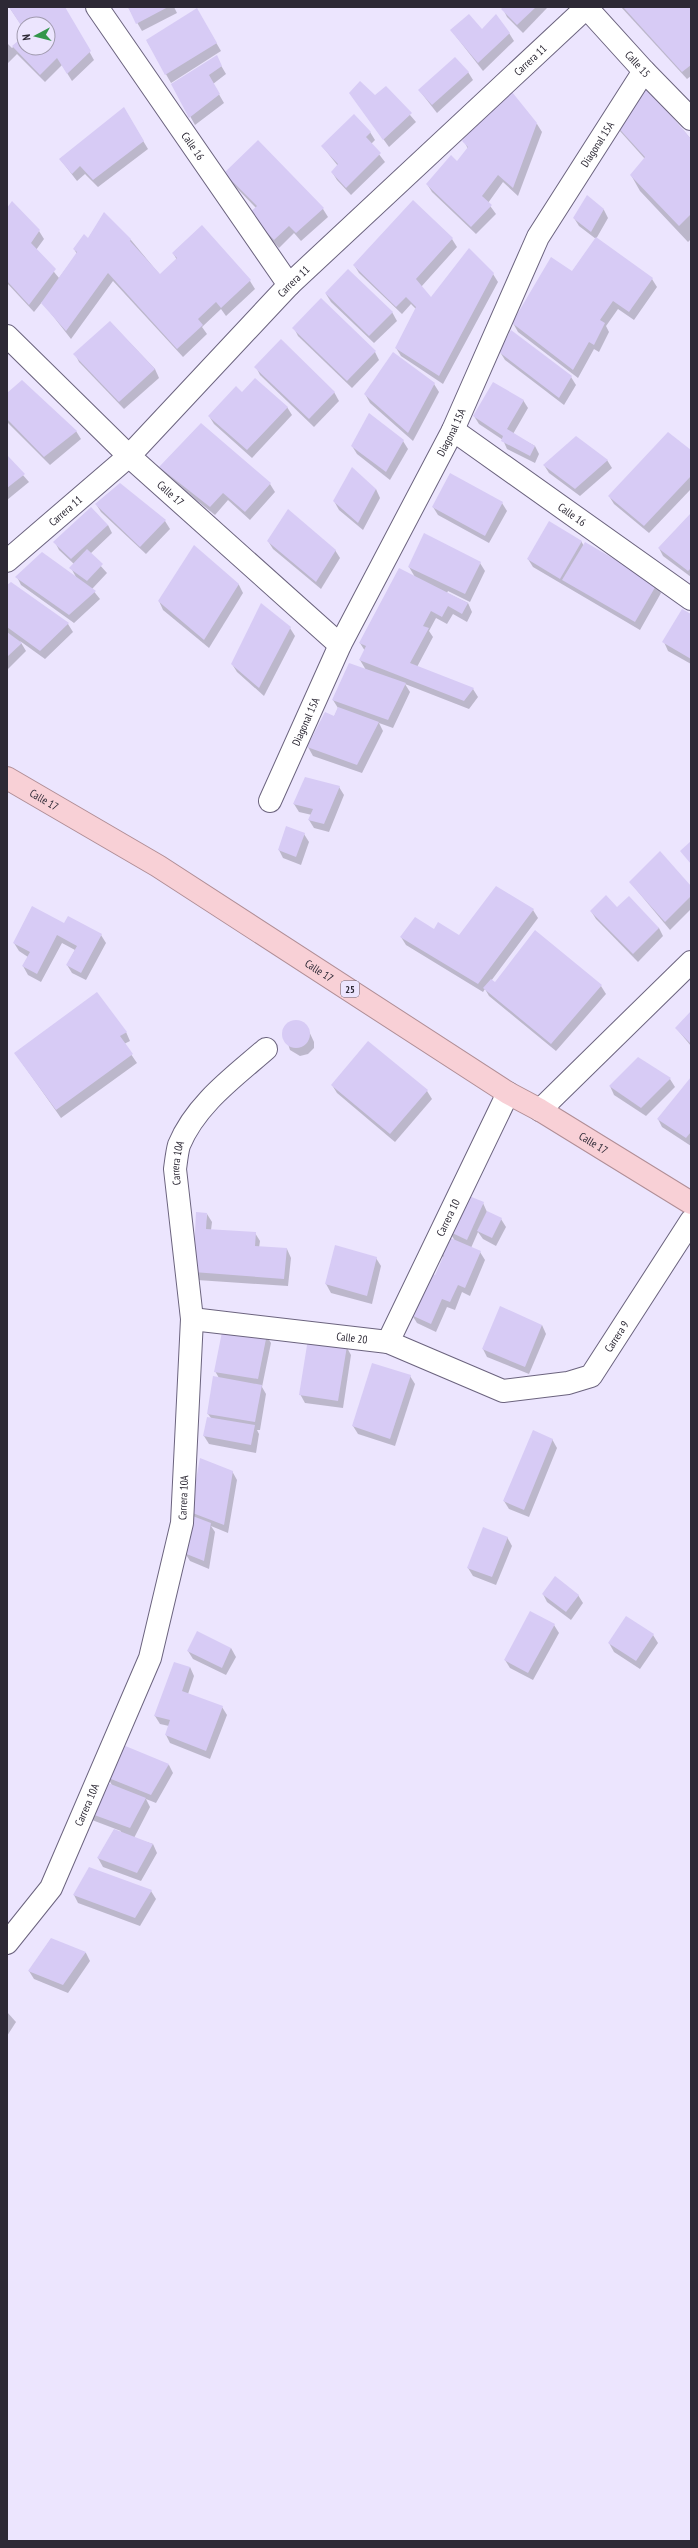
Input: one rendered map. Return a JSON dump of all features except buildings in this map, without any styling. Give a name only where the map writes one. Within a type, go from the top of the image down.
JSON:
[{"type":"highway","name":"Calle 17","points":[[7,778],[158,866],[508,1093],[540,1110],[691,1203]]},
{"type":"street","name":"Calle 16","points":[[97,7],[289,285]]},
{"type":"street","name":"Carrera 11","points":[[7,561],[129,456],[289,285],[586,7]]},
{"type":"street","name":"Calle 15","points":[[586,7],[644,72],[691,118]]},
{"type":"street","name":"Diagonal 15A","points":[[270,801],[340,645],[453,430],[538,237],[644,72]]},
{"type":"street","name":"Calle 17","points":[[7,336],[129,456],[340,645]]},
{"type":"street","name":"Calle 16","points":[[453,430],[691,598]]},
{"type":"street","points":[[540,1110],[691,962]]},
{"type":"street","name":"Carrera 10A","points":[[7,1944],[51,1888],[150,1658],[182,1523],[192,1319],[175,1169],[179,1146],[192,1122],[210,1100],[266,1049]]},
{"type":"street","name":"Carrera 10","points":[[388,1342],[508,1093]]},
{"type":"street","name":"Carrera 9","points":[[503,1391],[568,1383],[591,1376],[691,1221]]},
{"type":"street","name":"Calle 20","points":[[192,1319],[388,1342],[503,1391]]}]
